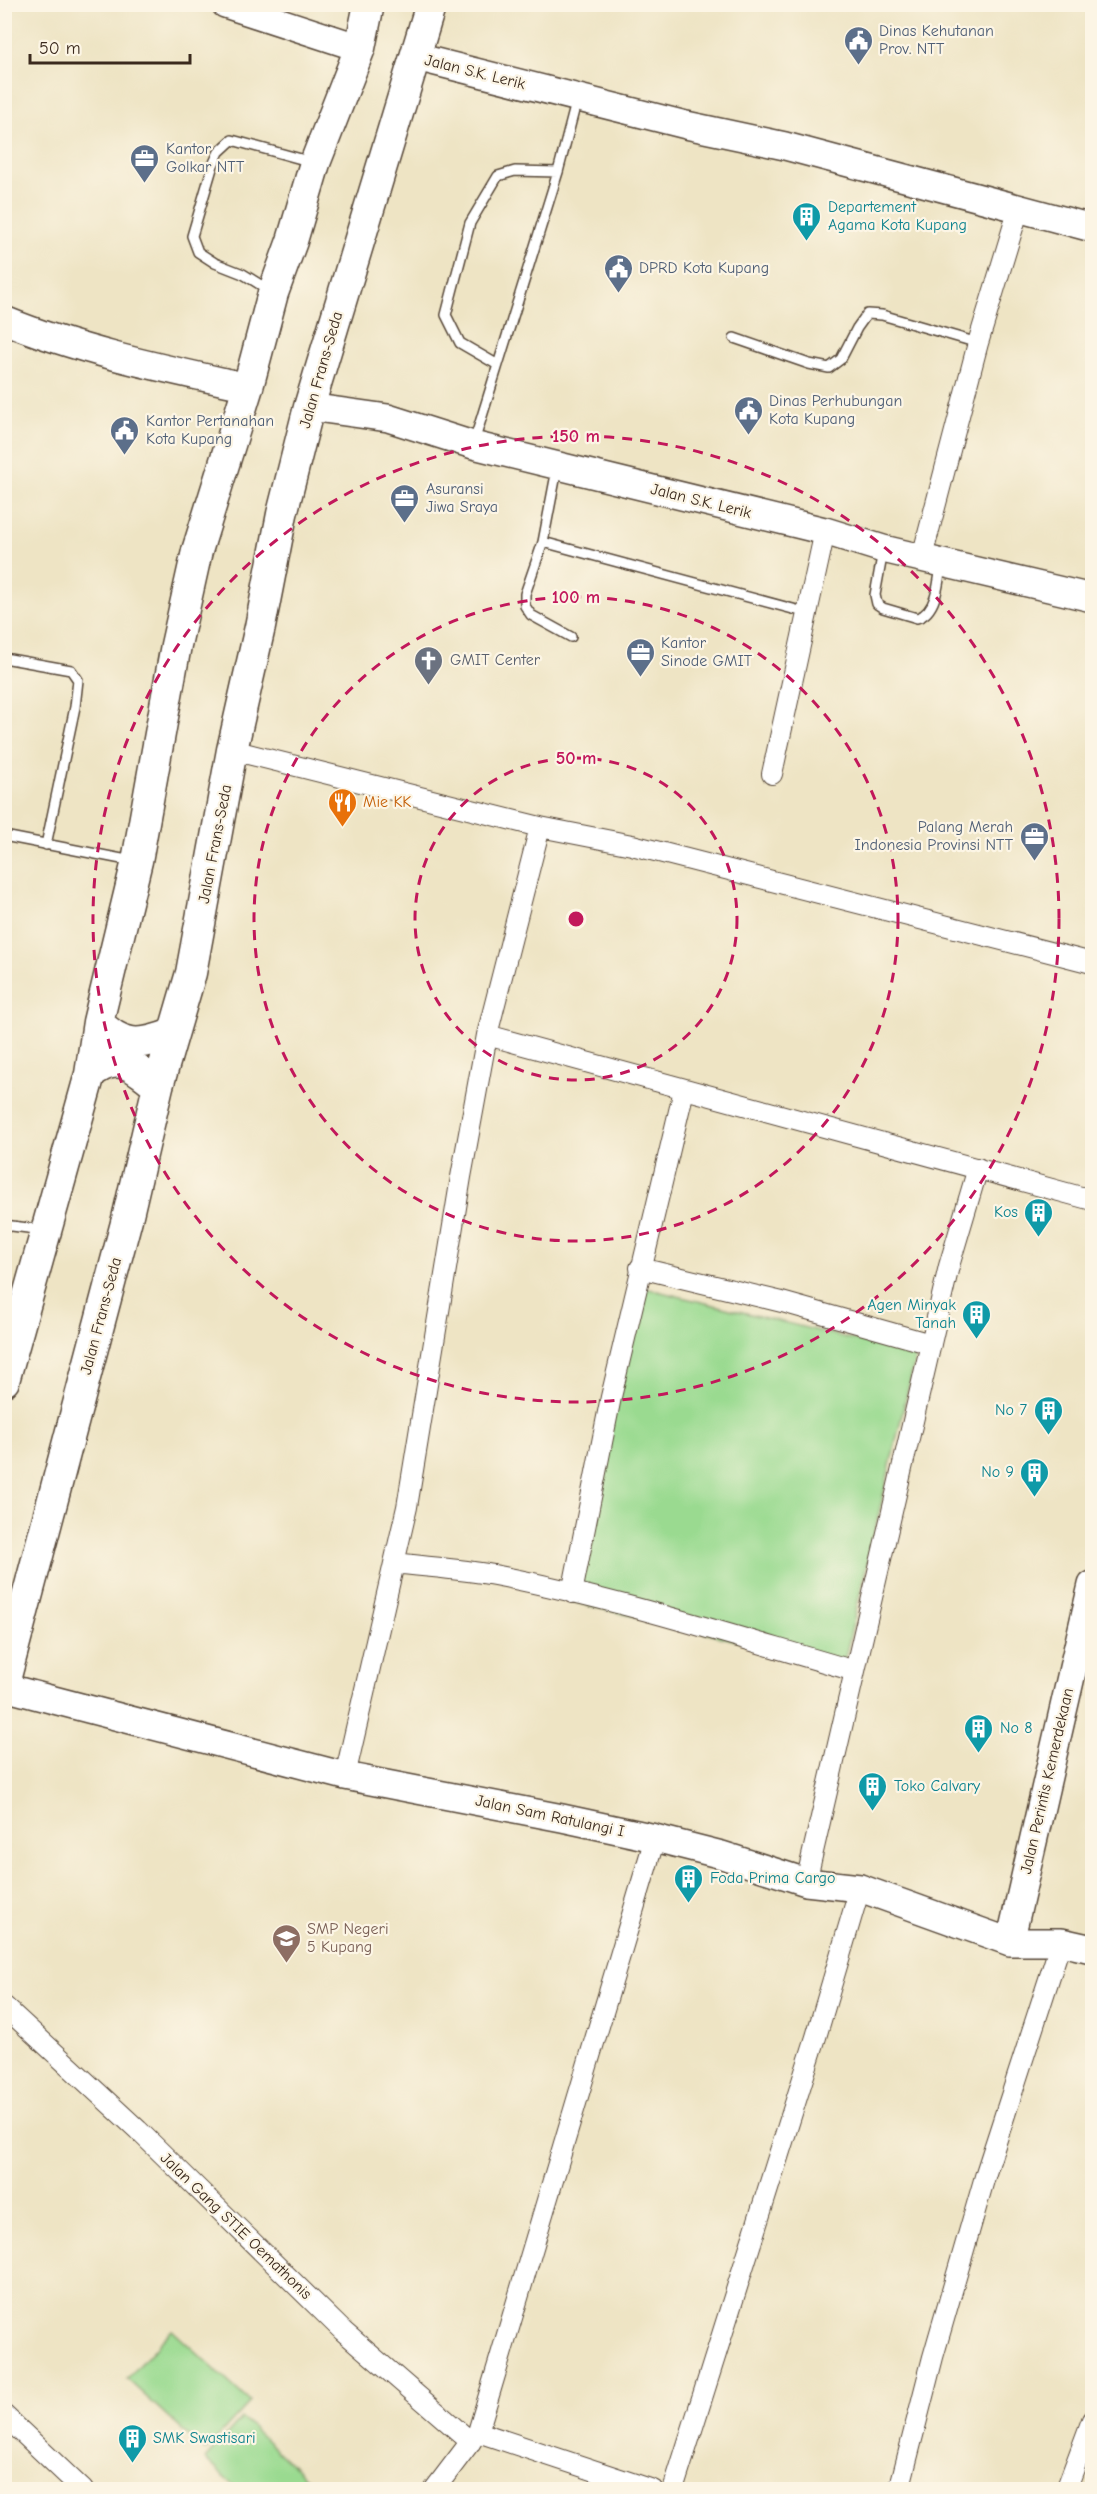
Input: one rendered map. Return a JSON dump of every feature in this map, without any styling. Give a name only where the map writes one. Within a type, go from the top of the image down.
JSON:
[{"type":"main road","points":[[225,4],[360,48]]},
{"type":"main road","points":[[4,1381],[90,1074],[98,1022],[137,861],[176,645],[197,552],[248,387],[273,293],[292,241],[315,163],[360,48],[369,4]]},
{"type":"main road","name":"Jalan Frans-Seda","points":[[4,1686],[127,1220],[158,1086],[190,973],[232,750],[260,627],[282,514],[309,407],[431,4]]},
{"type":"main road","name":"Jalan S.K. Lerik","points":[[416,57],[686,125],[785,146],[1092,228]]},
{"type":"main road","points":[[4,320],[80,346],[154,366],[248,387]]},
{"type":"main road","name":"Jalan S.K. Lerik","points":[[309,407],[388,418],[473,445],[825,531],[884,549],[1092,598]]},
{"type":"main road","points":[[98,1022],[115,1037],[131,1042],[154,1041],[172,1034]]},
{"type":"main road","points":[[90,1074],[100,1065],[114,1062],[127,1064],[158,1086]]},
{"type":"main road","name":"Jalan Perintis Kemerdekaan","points":[[1010,1942],[1092,1585]]},
{"type":"main road","name":"Jalan Sam Ratulangi I","points":[[4,1686],[345,1776],[655,1838],[722,1855],[806,1882],[860,1888],[1010,1942],[1061,1942],[1092,1949]]},
{"type":"street","points":[[932,559],[978,343],[1019,208]]},
{"type":"street","points":[[772,774],[825,531]]},
{"type":"street","points":[[232,750],[540,827],[632,845],[1092,963]]},
{"type":"street","points":[[345,1776],[407,1507],[461,1176],[488,1035],[540,827]]},
{"type":"street","points":[[488,1035],[1092,1200]]},
{"type":"street","points":[[572,1593],[611,1397],[684,1090]]},
{"type":"street","points":[[806,1882],[949,1266],[978,1168]]},
{"type":"street","points":[[640,1268],[782,1302],[931,1344]]},
{"type":"street","points":[[394,1563],[492,1575],[572,1593],[855,1671]]},
{"type":"street","points":[[434,2490],[475,2437],[655,1838]]},
{"type":"street","points":[[673,2490],[816,2037],[860,1888]]},
{"type":"street","points":[[899,2490],[933,2357],[986,2173],[1061,1942]]},
{"type":"street","name":"Jalan Gang STIE Oemathonis","points":[[4,2006],[138,2130],[343,2331],[475,2437]]},
{"type":"street","points":[[4,2415],[83,2490]]},
{"type":"street","points":[[1066,2490],[1092,2420]]},
{"type":"street","points":[[475,2437],[653,2490]]},
{"type":"lane","points":[[473,445],[558,172],[577,97]]},
{"type":"lane","points":[[273,293],[243,274],[215,263],[198,252],[192,236],[203,197],[219,152],[232,140],[315,163]]},
{"type":"lane","points":[[498,365],[460,343],[446,315],[470,223],[498,176],[515,171],[558,172]]},
{"type":"lane","points":[[734,338],[809,364],[829,368],[841,359],[867,314],[882,315],[978,343]]},
{"type":"lane","points":[[557,466],[543,542],[525,594],[525,606],[531,615],[571,637]]},
{"type":"lane","points":[[543,542],[808,614]]},
{"type":"lane","points":[[884,549],[875,595],[877,604],[916,618],[926,613],[938,587],[932,559]]},
{"type":"lane","points":[[4,658],[71,670],[78,680],[75,707],[46,844]]},
{"type":"lane","points":[[4,836],[137,861]]},
{"type":"lane","points":[[4,1224],[45,1230]]},
{"type":"green space","points":[[637,1286],[916,1355],[843,1666],[573,1602]]},
{"type":"green space","points":[[172,2330],[250,2402],[205,2451],[127,2379]]},
{"type":"green space","points":[[242,2418],[313,2484],[308,2489],[238,2489],[205,2459]]},
{"type":"place","name":"Dinas Kehutanan Prov. NTT","points":[[858,66]]},
{"type":"place","name":"Kantor Golkar NTT","points":[[145,184]]},
{"type":"place","name":"Departement Agama Kota Kupang","points":[[807,242]]},
{"type":"place","name":"DPRD Kota Kupang","points":[[618,294]]},
{"type":"place","name":"Dinas Perhubungan Kota Kupang","points":[[748,436]]},
{"type":"place","name":"Kantor Pertanahan Kota Kupang","points":[[125,456]]},
{"type":"place","name":"Asuransi Jiwa Sraya","points":[[405,524]]},
{"type":"place","name":"Kantor Sinode GMIT","points":[[640,678]]},
{"type":"place","name":"GMIT Center","points":[[429,686]]},
{"type":"place","name":"Mie KK","points":[[342,828]]},
{"type":"place","name":"Palang Merah Indonesia Provinsi NTT","points":[[1034,862]]},
{"type":"place","name":"Kos","points":[[1039,1238]]},
{"type":"place","name":"Agen Minyak Tanah","points":[[977,1340]]},
{"type":"place","name":"No 7","points":[[1048,1436]]},
{"type":"place","name":"No 9","points":[[1035,1498]]},
{"type":"place","name":"No 8","points":[[979,1754]]},
{"type":"place","name":"Toko Calvary","points":[[873,1812]]},
{"type":"place","name":"Foda Prima Cargo","points":[[689,1904]]},
{"type":"place","name":"SMP Negeri 5 Kupang","points":[[286,1964]]},
{"type":"place","name":"SMK Swastisari","points":[[132,2464]]}]
